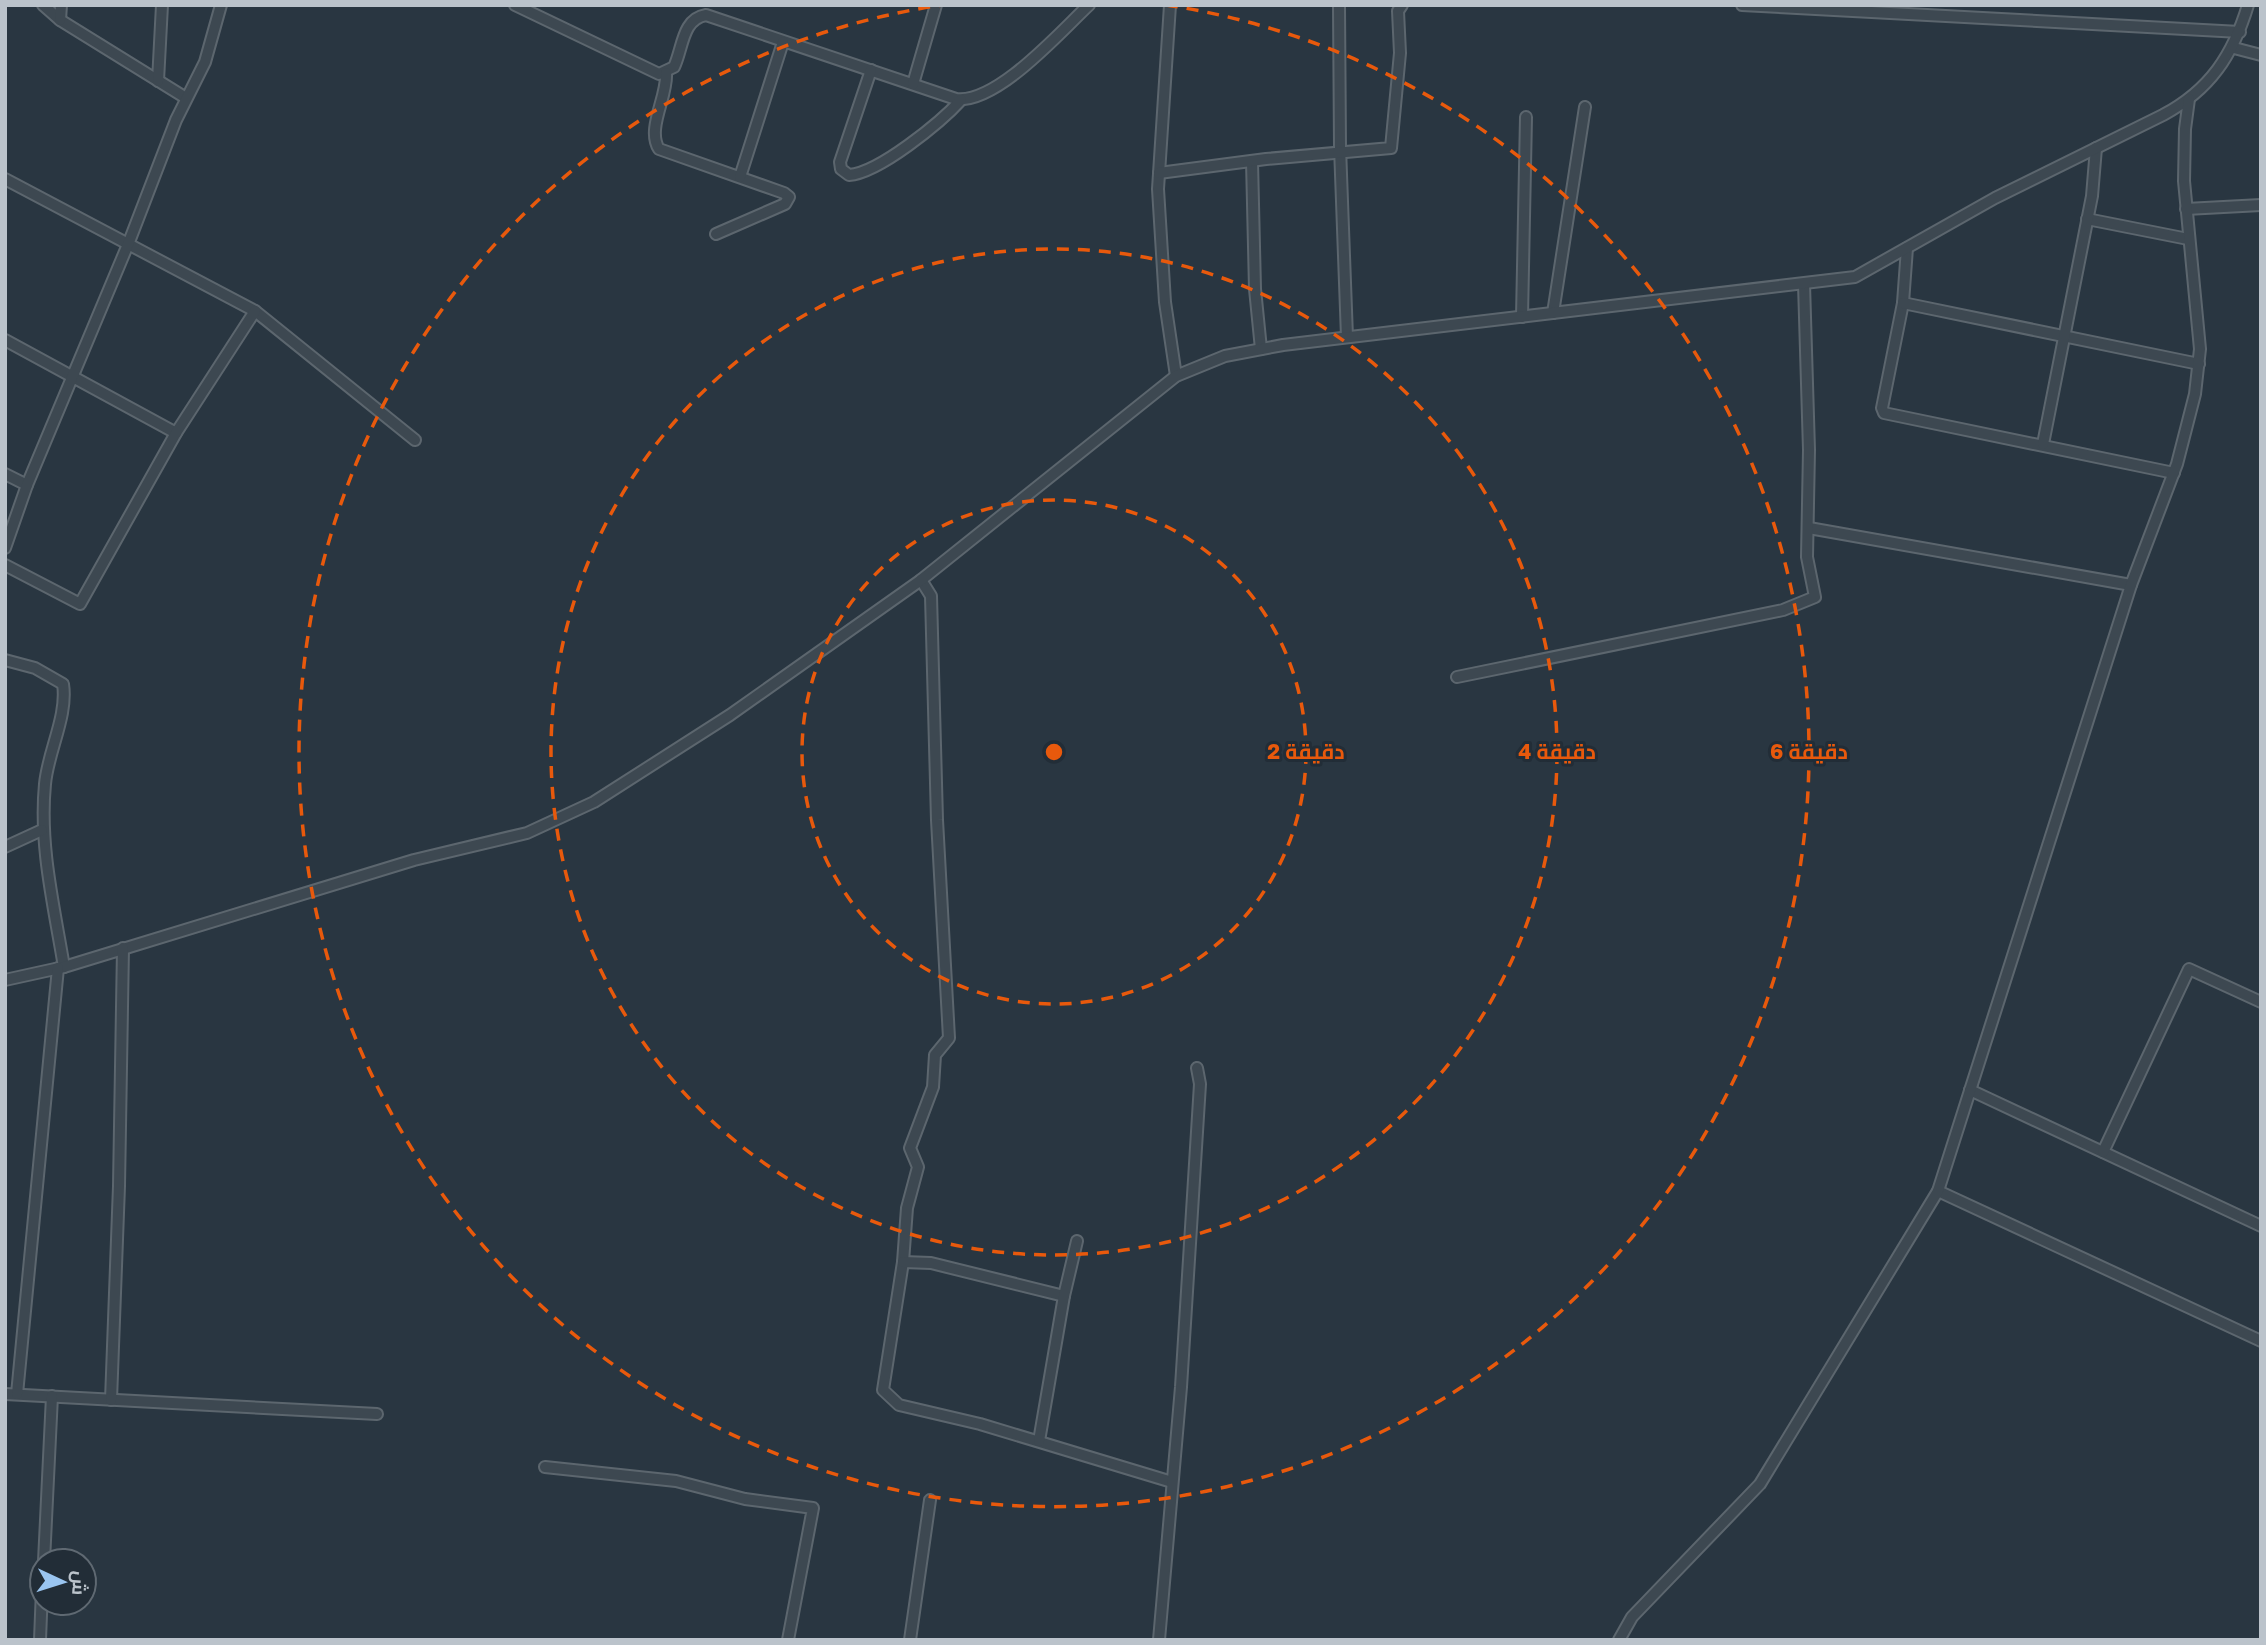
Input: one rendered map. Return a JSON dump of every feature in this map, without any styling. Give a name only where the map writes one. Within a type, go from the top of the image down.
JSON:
[{"type":"street","points":[[43,5],[60,20],[186,98]]},
{"type":"street","points":[[60,20],[61,5]]},
{"type":"street","points":[[158,80],[162,5]]},
{"type":"street","points":[[5,548],[27,485],[72,375],[186,98],[205,62],[221,5]]},
{"type":"street","points":[[515,5],[655,73],[666,73],[676,64],[688,24],[702,16],[961,100],[978,97],[1011,75],[1089,5]]},
{"type":"street","points":[[914,84],[936,5]]},
{"type":"street","points":[[1170,5],[1159,173],[1165,302],[1176,376]]},
{"type":"street","points":[[1159,173],[1391,148],[1400,53],[1398,11],[1402,5]]},
{"type":"street","points":[[1742,5],[2241,32]]},
{"type":"street","points":[[5,980],[61,967],[414,860],[527,833],[594,802],[693,739],[921,580],[1176,376],[1225,356],[1347,337],[1855,277],[1995,198],[2189,99],[2212,79],[2234,48],[2248,5]]},
{"type":"street","points":[[1339,6],[1347,337]]},
{"type":"street","points":[[740,177],[783,42]]},
{"type":"street","points":[[2234,48],[2261,55]]},
{"type":"street","points":[[871,70],[840,162],[841,169],[849,175],[919,138],[961,100]]},
{"type":"street","points":[[666,73],[666,95],[654,133],[659,149],[784,192],[789,201],[716,234]]},
{"type":"street","points":[[1619,1640],[1632,1617],[1760,1484],[1938,1191],[2132,584],[2174,473],[2199,364],[2186,209],[2184,143],[2189,99]]},
{"type":"street","points":[[1553,313],[1585,107]]},
{"type":"street","points":[[1522,317],[1527,117]]},
{"type":"street","points":[[2043,444],[2087,219],[2096,148]]},
{"type":"street","points":[[1252,161],[1255,289],[1261,349]]},
{"type":"street","points":[[5,179],[129,242],[255,311],[415,440]]},
{"type":"street","points":[[2186,209],[2261,205]]},
{"type":"street","points":[[2087,219],[2188,239]]},
{"type":"street","points":[[1907,248],[1903,303],[1882,408],[1884,413],[2174,473]]},
{"type":"street","points":[[1457,677],[1783,610],[1810,601],[1816,592],[1807,557],[1809,528],[1804,285]]},
{"type":"street","points":[[1903,303],[2199,364]]},
{"type":"street","points":[[5,565],[80,604],[176,433],[255,311]]},
{"type":"street","points":[[5,340],[176,433]]},
{"type":"street","points":[[5,474],[27,485]]},
{"type":"street","points":[[1809,528],[2132,584]]},
{"type":"street","points":[[921,580],[931,596],[937,820],[949,1038],[935,1055],[933,1087],[910,1148],[918,1167],[907,1208],[903,1262],[883,1391],[899,1405],[1039,1441],[1172,1482]]},
{"type":"street","points":[[5,660],[35,668],[63,684],[63,702],[45,780],[42,830],[61,967],[11,1394],[377,1414]]},
{"type":"street","points":[[5,847],[42,830]]},
{"type":"street","points":[[111,1399],[119,1186],[123,948]]},
{"type":"street","points":[[2103,1152],[2189,969],[2261,1002]]},
{"type":"street","points":[[1159,1640],[1200,1084],[1196,1068]]},
{"type":"street","points":[[1970,1090],[2261,1227]]},
{"type":"street","points":[[1938,1191],[2261,1341]]},
{"type":"street","points":[[1039,1441],[1064,1296],[1077,1241]]},
{"type":"street","points":[[903,1262],[930,1263],[1064,1296]]},
{"type":"street","points":[[45,1547],[52,1396]]},
{"type":"street","points":[[545,1467],[676,1481],[745,1499],[813,1508],[788,1640]]},
{"type":"street","points":[[909,1640],[930,1500]]},
{"type":"street","points":[[40,1640],[41,1617]]}]
